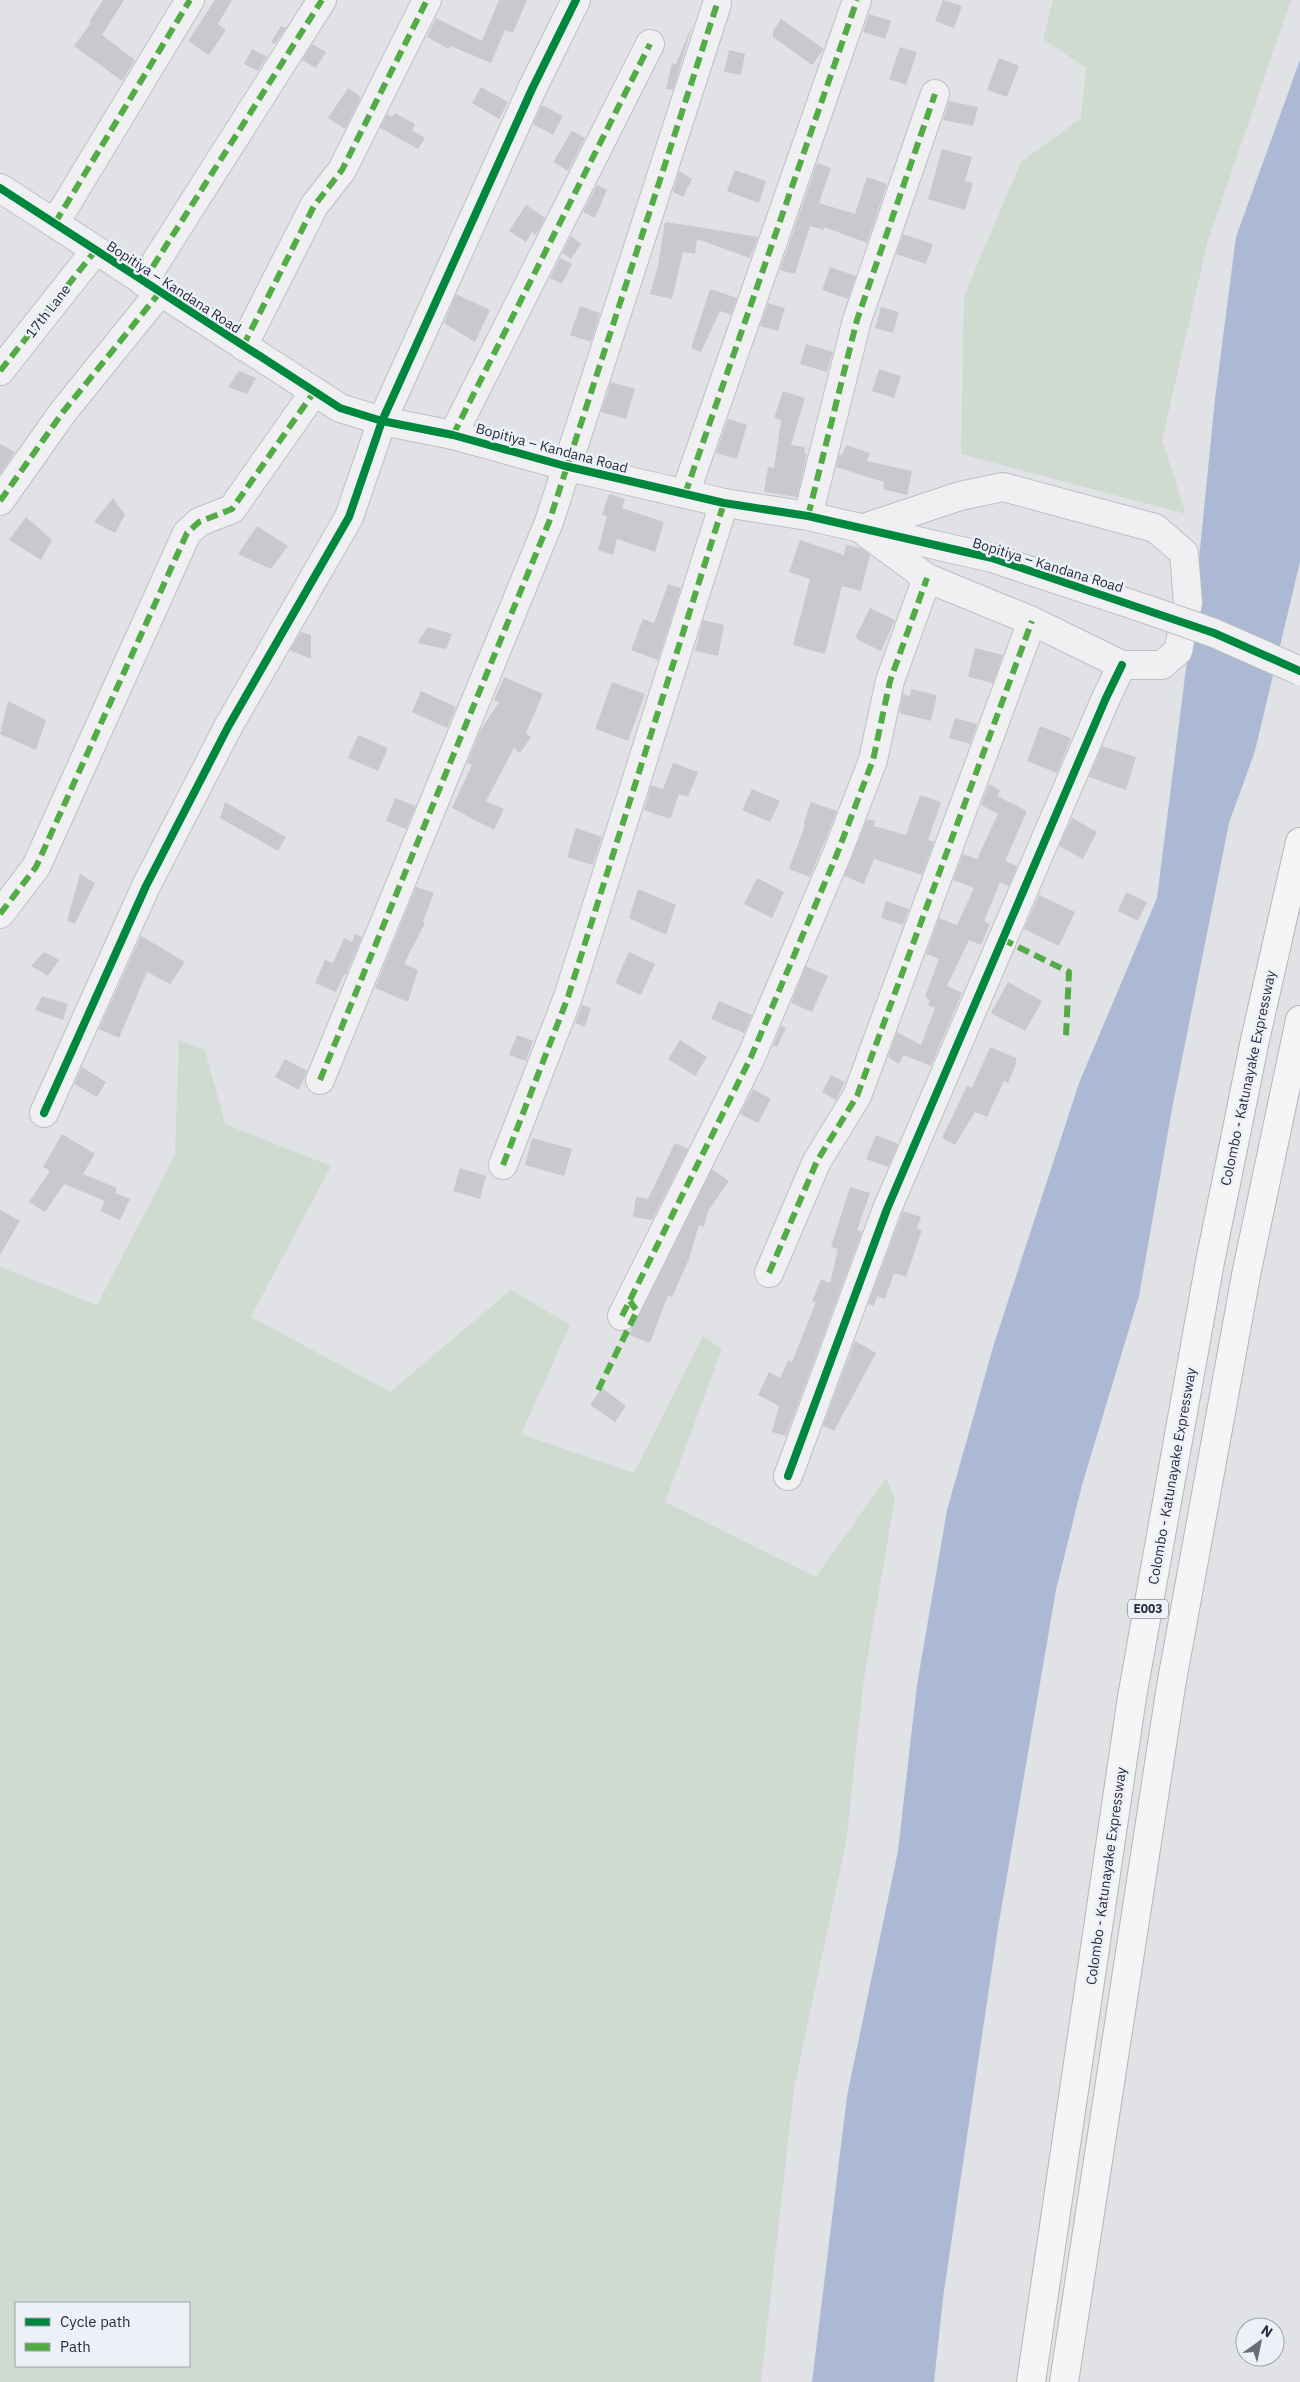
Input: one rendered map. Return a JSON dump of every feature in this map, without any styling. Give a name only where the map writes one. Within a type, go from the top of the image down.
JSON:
[{"type":"highway","name":"Colombo - Katunayake Expressway","points":[[1031,2382],[1132,1697],[1212,1252],[1255,1040],[1300,842]]},
{"type":"highway","name":"E003","points":[[1064,2382],[1141,1876],[1178,1648],[1246,1270],[1300,1020]]},
{"type":"street","points":[[55,224],[190,0]]},
{"type":"street","points":[[0,501],[152,287],[322,0]]},
{"type":"street","points":[[243,346],[314,206],[342,170],[427,0]]},
{"type":"street","points":[[44,1113],[146,886],[196,788],[228,727],[349,517],[382,421],[528,98],[576,0]]},
{"type":"street","points":[[685,494],[857,0]]},
{"type":"street","points":[[320,1080],[549,522],[565,466],[718,4]]},
{"type":"street","points":[[453,435],[650,44]]},
{"type":"street","points":[[808,516],[857,320],[935,94]]},
{"type":"street","name":"Bopitiya – Kandana Road","points":[[0,188],[340,408],[382,421],[453,435],[565,466],[724,503],[808,516],[992,558],[1214,633],[1300,672]]},
{"type":"street","name":"17th Lane","points":[[0,371],[95,251]]},
{"type":"street","points":[[0,914],[36,867],[187,533],[199,522],[232,509],[314,392]]},
{"type":"street","points":[[1003,487],[1155,528],[1184,553],[1188,603],[1178,651],[1162,665],[1122,665],[1032,621],[927,578],[861,529],[960,496],[1003,487]]},
{"type":"street","points":[[503,1165],[568,997],[724,503]]},
{"type":"street","points":[[622,1316],[751,1057],[836,854],[873,760],[890,681],[927,578]]},
{"type":"street","points":[[769,1273],[817,1161],[858,1096],[1032,621]]},
{"type":"street","points":[[788,1476],[887,1209],[1106,698],[1122,665]]},
{"type":"shaded area","points":[[1053,0],[1291,0],[1208,240],[1162,440],[1186,514],[961,454],[964,296],[1021,162],[1081,118],[1086,68],[1043,39]]},
{"type":"shaded area","points":[[179,1040],[205,1050],[225,1124],[331,1166],[251,1317],[390,1392],[511,1290],[570,1325],[521,1434],[634,1473],[703,1336],[722,1349],[665,1502],[816,1577],[886,1478],[895,1498],[864,1678],[846,1843],[794,2088],[761,2382],[0,2382],[0,1267],[97,1305],[175,1155]]},
{"type":"water","points":[[1300,60],[1300,562],[1255,751],[1229,823],[1172,1109],[1139,1296],[1082,1485],[1056,1590],[998,1928],[943,2298],[934,2382],[812,2382],[847,2096],[898,1851],[917,1685],[947,1510],[994,1344],[1079,1083],[1157,898],[1196,589],[1215,399],[1236,237]]},
{"type":"building","points":[[103,0],[124,0],[102,35],[135,60],[122,81],[74,46],[91,23],[89,22]]},
{"type":"building","points":[[215,0],[232,0],[218,24],[226,30],[209,55],[188,41]]},
{"type":"building","points":[[499,0],[527,0],[513,33],[505,30],[491,63],[451,46],[449,49],[427,37],[436,18],[482,41]]},
{"type":"building","points":[[943,0],[962,6],[954,28],[935,21]]},
{"type":"building","points":[[869,14],[891,21],[885,39],[863,32]]},
{"type":"building","points":[[781,19],[824,49],[812,65],[773,37],[773,31]]},
{"type":"building","points":[[693,23],[673,90],[666,89],[672,63],[676,64]]},
{"type":"building","points":[[281,26],[286,28],[275,44],[271,42]]},
{"type":"building","points":[[312,44],[326,52],[316,68],[302,60]]},
{"type":"building","points":[[900,47],[917,52],[906,85],[889,79]]},
{"type":"building","points":[[252,49],[267,57],[258,71],[244,64]]},
{"type":"building","points":[[729,50],[745,54],[741,75],[724,72]]},
{"type":"building","points":[[999,58],[1019,66],[1007,97],[987,90]]},
{"type":"building","points":[[481,87],[508,102],[499,119],[472,103]]},
{"type":"building","points":[[348,88],[361,97],[345,129],[328,118]]},
{"type":"building","points":[[949,101],[978,107],[973,126],[943,120]]},
{"type":"building","points":[[542,105],[563,116],[553,135],[533,124]]},
{"type":"building","points":[[395,113],[415,124],[412,130],[425,138],[418,149],[380,128],[387,114],[392,117]]},
{"type":"building","points":[[572,131],[585,138],[568,171],[553,162]]},
{"type":"building","points":[[942,149],[972,157],[965,181],[973,183],[965,210],[928,199]]},
{"type":"building","points":[[817,163],[831,168],[819,203],[855,214],[867,177],[887,184],[867,243],[824,227],[824,230],[810,226],[795,274],[780,270]]},
{"type":"building","points":[[735,170],[766,181],[759,203],[727,191]]},
{"type":"building","points":[[679,171],[692,179],[683,197],[673,192]]},
{"type":"building","points":[[597,185],[607,190],[595,218],[583,212]]},
{"type":"building","points":[[526,205],[545,218],[536,235],[532,232],[526,242],[509,231]]},
{"type":"building","points":[[665,222],[758,237],[750,258],[697,239],[695,254],[683,252],[672,299],[650,294],[658,266]]},
{"type":"building","points":[[903,234],[933,244],[926,264],[896,254]]},
{"type":"building","points":[[571,236],[581,244],[571,259],[562,253]]},
{"type":"building","points":[[560,258],[572,264],[562,284],[550,278]]},
{"type":"building","points":[[830,267],[856,276],[848,299],[822,290]]},
{"type":"building","points":[[710,289],[737,298],[731,315],[720,311],[701,352],[691,348]]},
{"type":"building","points":[[456,294],[490,310],[475,342],[444,323]]},
{"type":"building","points":[[768,303],[785,308],[778,331],[760,326]]},
{"type":"building","points":[[580,306],[600,313],[591,342],[570,335]]},
{"type":"building","points":[[881,307],[899,312],[893,333],[875,328]]},
{"type":"building","points":[[806,344],[833,352],[827,372],[800,364]]},
{"type":"building","points":[[879,369],[901,376],[894,398],[872,391]]},
{"type":"building","points":[[239,371],[256,378],[247,394],[228,387]]},
{"type":"building","points":[[611,382],[635,389],[626,419],[601,412]]},
{"type":"building","points":[[783,391],[805,398],[791,445],[805,447],[804,453],[807,454],[797,497],[764,492],[768,467],[774,468],[781,420],[774,418]]},
{"type":"building","points":[[728,419],[747,425],[737,459],[716,453]]},
{"type":"building","points":[[0,444],[15,452],[0,474]]},
{"type":"building","points":[[846,445],[870,453],[867,461],[912,471],[907,495],[883,489],[884,482],[836,467],[839,455],[842,455]]},
{"type":"building","points":[[609,494],[625,499],[622,508],[664,522],[655,552],[617,539],[613,555],[598,550],[607,516],[602,515]]},
{"type":"building","points":[[113,498],[125,515],[115,533],[94,522]]},
{"type":"building","points":[[26,517],[52,540],[41,560],[9,540]]},
{"type":"building","points":[[257,526],[288,546],[271,569],[238,554]]},
{"type":"building","points":[[800,540],[844,555],[846,545],[861,548],[870,555],[861,591],[842,586],[825,654],[793,645],[810,579],[789,572]]},
{"type":"building","points":[[668,584],[681,588],[658,660],[631,650],[643,619],[654,623]]},
{"type":"building","points":[[870,608],[895,620],[881,651],[855,638]]},
{"type":"building","points":[[703,620],[724,625],[718,656],[695,651]]},
{"type":"building","points":[[428,627],[452,634],[446,649],[417,643]]},
{"type":"building","points":[[301,632],[311,635],[311,659],[290,650]]},
{"type":"building","points":[[975,648],[1003,655],[993,683],[968,677]]},
{"type":"building","points":[[504,677],[543,694],[526,733],[531,737],[520,753],[514,748],[486,801],[504,809],[494,830],[452,808],[472,765],[467,763],[481,729],[499,702],[494,700]]},
{"type":"building","points":[[612,682],[645,694],[628,741],[595,729]]},
{"type":"building","points":[[911,689],[937,695],[931,721],[899,713],[903,694],[910,696]]},
{"type":"building","points":[[421,691],[456,707],[447,728],[412,712]]},
{"type":"building","points":[[8,701],[46,720],[36,750],[0,734]]},
{"type":"building","points":[[955,718],[977,724],[970,744],[949,738]]},
{"type":"building","points":[[1040,726],[1071,738],[1057,773],[1027,761]]},
{"type":"building","points":[[358,735],[388,748],[378,771],[348,758]]},
{"type":"building","points":[[1102,746],[1136,757],[1126,790],[1089,777]]},
{"type":"building","points":[[673,763],[698,772],[688,797],[679,794],[670,819],[644,810],[651,785],[663,789]]},
{"type":"building","points":[[989,784],[1000,790],[997,796],[1027,811],[1005,861],[1017,866],[1009,886],[1000,882],[984,921],[990,924],[981,945],[969,940],[947,986],[962,993],[931,1066],[904,1055],[899,1064],[888,1057],[897,1032],[921,1045],[935,1008],[928,1005],[930,1000],[925,997],[939,959],[926,954],[939,918],[957,925],[974,888],[953,880],[963,854],[977,859],[998,814],[981,805]]},
{"type":"building","points":[[752,789],[780,801],[770,822],[742,810]]},
{"type":"building","points":[[920,795],[941,802],[928,840],[934,842],[922,875],[874,859],[864,884],[844,876],[867,819],[875,821],[874,826],[906,835]]},
{"type":"building","points":[[395,798],[416,806],[406,829],[386,821]]},
{"type":"building","points":[[225,802],[286,837],[278,851],[220,818]]},
{"type":"building","points":[[811,802],[837,811],[810,877],[789,869]]},
{"type":"building","points":[[1072,818],[1097,832],[1083,859],[1059,846]]},
{"type":"building","points":[[576,828],[602,837],[593,865],[567,857]]},
{"type":"building","points":[[80,874],[95,883],[75,924],[67,921]]},
{"type":"building","points":[[757,878],[784,892],[772,918],[744,904]]},
{"type":"building","points":[[416,887],[434,893],[423,922],[425,923],[404,964],[418,970],[408,1002],[375,988]]},
{"type":"building","points":[[638,889],[676,905],[666,935],[629,918]]},
{"type":"building","points":[[1126,892],[1147,902],[1138,921],[1118,911]]},
{"type":"building","points":[[1039,895],[1075,912],[1059,946],[1024,929]]},
{"type":"building","points":[[886,901],[909,909],[903,925],[881,918]]},
{"type":"building","points":[[355,934],[362,937],[346,975],[344,974],[336,992],[315,983],[325,960],[333,963],[344,938],[352,942]]},
{"type":"building","points":[[141,936],[185,962],[170,984],[147,972],[119,1038],[99,1029]]},
{"type":"building","points":[[44,952],[59,960],[48,976],[31,966]]},
{"type":"building","points":[[629,952],[655,964],[641,995],[615,983]]},
{"type":"building","points":[[806,966],[828,976],[812,1012],[791,1003]]},
{"type":"building","points":[[1008,982],[1042,1001],[1025,1031],[991,1013]]},
{"type":"building","points":[[42,996],[68,1004],[63,1020],[35,1010]]},
{"type":"building","points":[[719,1001],[752,1015],[744,1033],[711,1019]]},
{"type":"building","points":[[582,1005],[591,1008],[585,1027],[575,1023]]},
{"type":"building","points":[[781,1026],[786,1028],[777,1047],[773,1046]]},
{"type":"building","points":[[517,1035],[533,1041],[526,1061],[509,1055]]},
{"type":"building","points":[[680,1040],[707,1057],[695,1076],[668,1059]]},
{"type":"building","points":[[990,1047],[1016,1058],[1016,1064],[1008,1083],[1004,1081],[987,1117],[975,1112],[955,1145],[942,1138],[967,1086],[972,1088]]},
{"type":"building","points":[[285,1059],[307,1071],[299,1090],[275,1077]]},
{"type":"building","points":[[82,1067],[106,1082],[97,1097],[74,1084]]},
{"type":"building","points":[[831,1075],[845,1082],[836,1100],[822,1092]]},
{"type":"building","points":[[753,1089],[771,1099],[758,1123],[740,1114]]},
{"type":"building","points":[[62,1134],[95,1154],[83,1174],[117,1188],[115,1193],[130,1199],[120,1220],[100,1211],[105,1201],[64,1184],[45,1212],[29,1202],[50,1171],[43,1167]]},
{"type":"building","points":[[876,1135],[898,1144],[888,1167],[866,1159]]},
{"type":"building","points":[[532,1138],[572,1149],[564,1176],[525,1165]]},
{"type":"building","points":[[675,1143],[688,1149],[652,1220],[633,1217],[636,1197],[648,1199]]},
{"type":"building","points":[[460,1168],[486,1176],[480,1199],[453,1191]]},
{"type":"building","points":[[712,1169],[729,1181],[708,1211],[704,1227],[699,1225],[689,1259],[672,1297],[668,1295],[650,1343],[629,1335]]},
{"type":"building","points":[[850,1187],[870,1193],[857,1230],[862,1232],[786,1436],[772,1432],[779,1406],[758,1395],[769,1372],[780,1378],[788,1361],[792,1362],[816,1302],[812,1301],[821,1279],[830,1283],[838,1249],[831,1247]]},
{"type":"building","points":[[0,1210],[20,1221],[0,1255]]},
{"type":"building","points":[[903,1211],[921,1217],[917,1228],[922,1230],[906,1277],[894,1273],[885,1299],[877,1296],[874,1306],[868,1304]]},
{"type":"building","points":[[855,1341],[876,1353],[834,1431],[823,1426]]},
{"type":"building","points":[[602,1388],[626,1406],[615,1422],[590,1405]]},
{"type":"marked path","points":[[55,223],[190,0]]},
{"type":"marked path","points":[[143,282],[322,0]]},
{"type":"marked path","points":[[243,346],[314,206],[342,170],[427,0]]},
{"type":"marked path","points":[[685,494],[857,0]]},
{"type":"marked path","points":[[320,1080],[549,522],[717,4]]},
{"type":"marked path","points":[[453,435],[650,44]]},
{"type":"marked path","points":[[808,516],[857,320],[935,94]]},
{"type":"marked path","points":[[0,371],[95,251]]},
{"type":"marked path","points":[[0,501],[63,412],[160,292]]},
{"type":"marked path","points":[[0,914],[36,867],[187,533],[199,522],[232,509],[314,392]]},
{"type":"marked path","points":[[503,1165],[568,997],[724,503]]},
{"type":"marked path","points":[[622,1316],[751,1057],[837,854],[873,760],[890,681],[927,578]]},
{"type":"marked path","points":[[769,1273],[817,1161],[857,1096],[1032,621]]},
{"type":"marked path","points":[[1002,939],[1069,972],[1066,1036]]},
{"type":"marked path","points":[[598,1390],[637,1311],[630,1301]]},
{"type":"cycle path","points":[[44,1113],[146,886],[228,727],[349,517],[382,421],[532,89],[576,0]]},
{"type":"cycle path","points":[[0,188],[340,408],[382,421],[453,435],[565,466],[724,503],[808,516],[992,558],[1214,633],[1300,671]]},
{"type":"cycle path","points":[[788,1476],[887,1209],[1106,698],[1122,665]]}]
